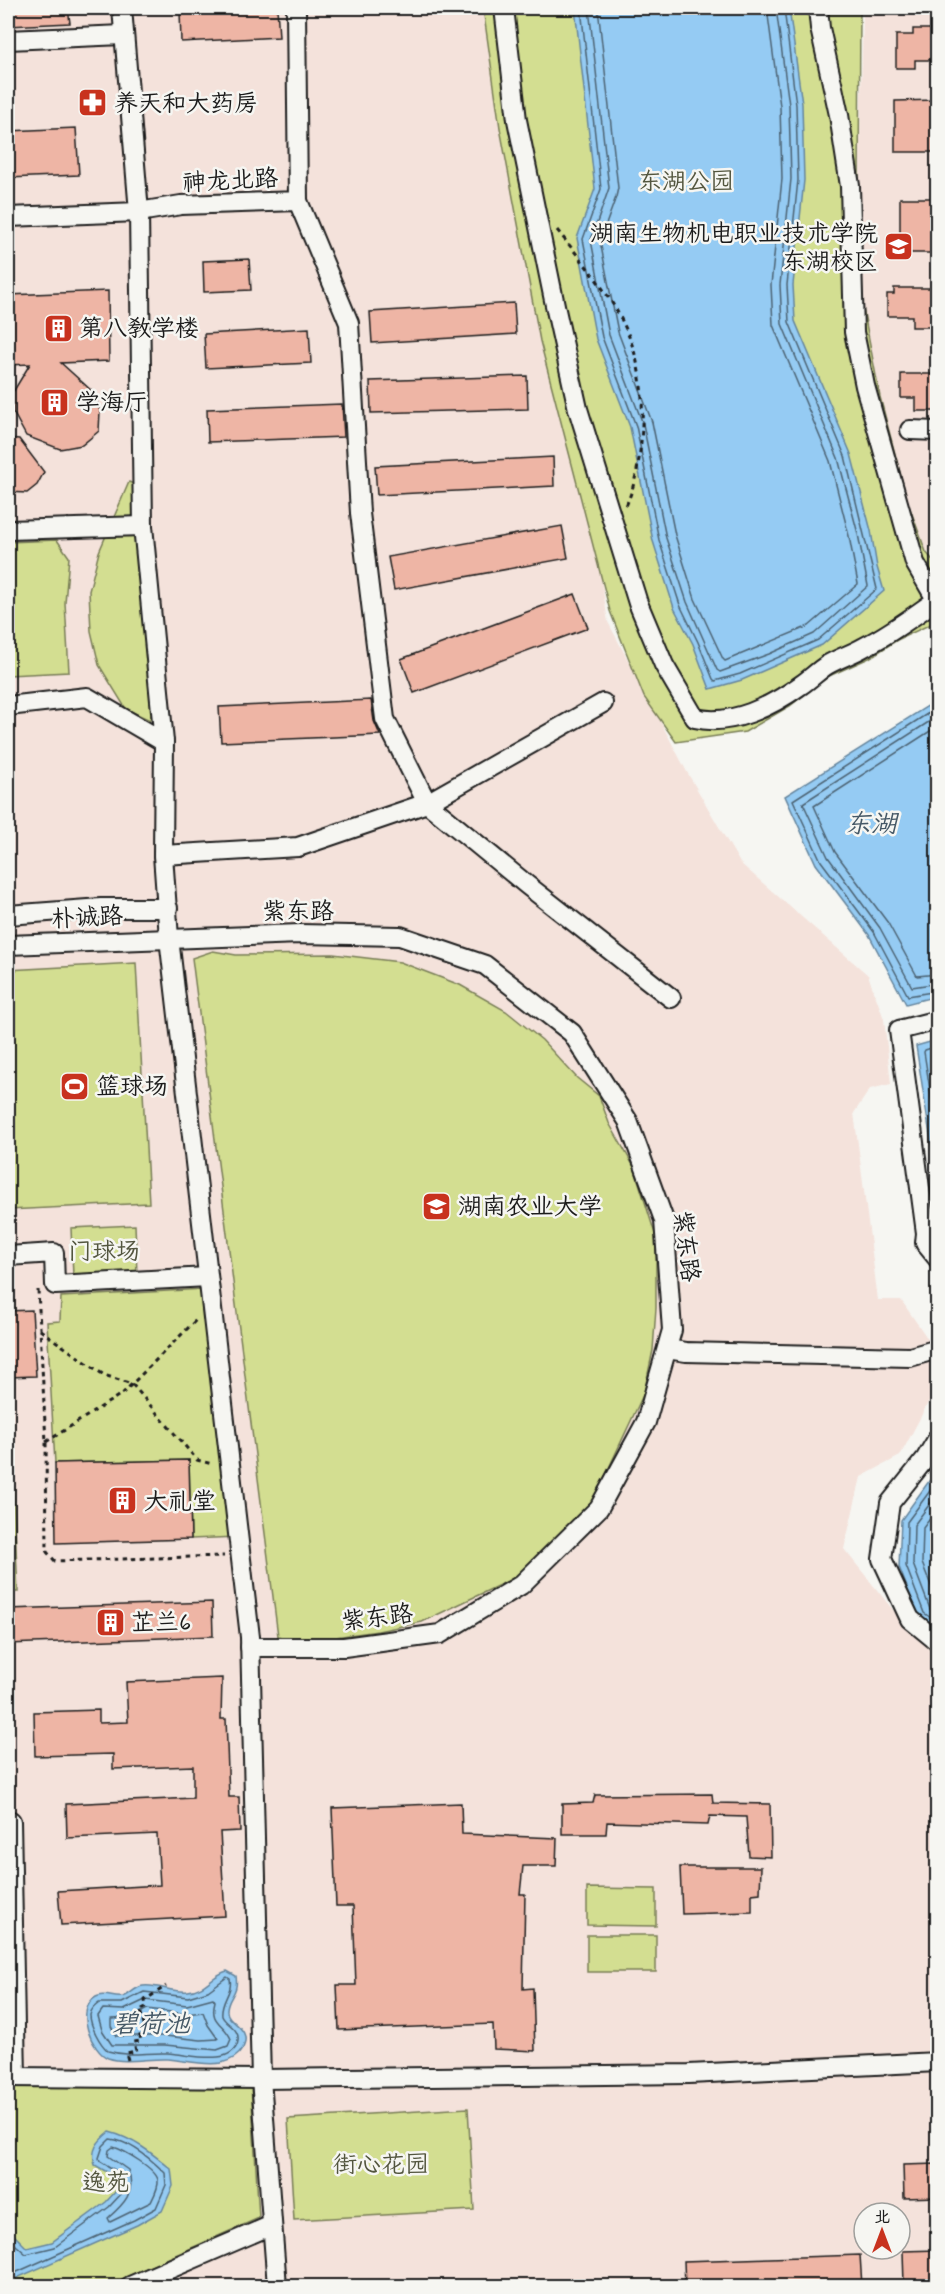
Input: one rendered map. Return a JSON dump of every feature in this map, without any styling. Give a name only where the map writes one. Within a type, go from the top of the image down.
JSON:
[{"type":"street","points":[[122,8],[139,212],[143,526],[164,742],[163,855],[169,938],[250,1647],[261,2079],[277,2286]]},
{"type":"street","name":"神龙北路","points":[[8,217],[139,212],[181,205],[298,201],[296,8]]},
{"type":"street","points":[[504,8],[520,131],[553,299],[578,409],[639,603],[664,665],[694,718],[710,722],[768,706],[826,666],[874,642],[938,598],[933,594],[915,563],[865,386],[854,332],[850,186],[818,8]]},
{"type":"street","points":[[8,40],[123,34]]},
{"type":"street","points":[[298,201],[349,323],[360,513],[385,719],[427,803],[671,998]]},
{"type":"street","points":[[910,430],[938,431]]},
{"type":"street","points":[[8,530],[143,526]]},
{"type":"street","points":[[8,706],[87,697],[164,742]]},
{"type":"street","points":[[163,855],[298,847],[427,803],[603,703]]},
{"type":"street","points":[[8,915],[101,908],[168,908]]},
{"type":"street","name":"紫东路","points":[[169,938],[300,934],[400,936],[485,965],[572,1033],[628,1121],[664,1220],[672,1330],[646,1422],[599,1508],[521,1586],[440,1634],[344,1647],[250,1647]]},
{"type":"street","name":"朴诚路","points":[[8,945],[169,938]]},
{"type":"street","points":[[938,1020],[899,1030],[934,1231],[925,1243],[938,1259]]},
{"type":"street","points":[[8,1256],[54,1253],[55,1285],[208,1276]]},
{"type":"street","points":[[667,1349],[686,1352],[910,1357],[938,1349]]},
{"type":"street","points":[[938,1438],[926,1458],[890,1503],[882,1559],[910,1619],[938,1642]]},
{"type":"street","points":[[8,1821],[11,1821],[12,2077],[261,2079],[689,2074],[938,2062]]},
{"type":"street","points":[[130,2286],[272,2225]]},
{"type":"path","points":[[566,240],[598,280],[622,319],[632,340],[638,364],[642,388],[641,448],[629,498]]},
{"type":"path","points":[[38,1287],[46,1442],[47,1552],[56,1561],[239,1555]]},
{"type":"path","points":[[46,1442],[123,1393],[199,1317],[212,1312]]},
{"type":"path","points":[[40,1330],[104,1375],[132,1384],[197,1460],[230,1469]]},
{"type":"path","points":[[129,2062],[126,2053],[136,2051],[134,2042],[141,2041],[139,2031],[145,2029],[140,2010],[146,2007],[145,2000],[164,1987]]},
{"type":"shaded area","name":"湖南农业大学","points":[[8,8],[491,8],[502,142],[586,482],[608,622],[687,772],[740,863],[868,975],[884,1019],[891,1084],[870,1089],[854,1113],[878,1300],[901,1300],[930,1342],[937,1373],[937,1386],[900,1456],[861,1477],[844,1549],[906,1626],[937,1652],[937,2286],[8,2286]]},
{"type":"shaded area","name":"湖南生物机电职业技术学院 东湖校区","points":[[863,8],[937,8],[937,552],[926,552],[908,503],[880,397],[863,308],[859,186]]},
{"type":"green space","name":"东湖公园","points":[[483,8],[860,8],[859,186],[863,308],[880,397],[908,503],[926,552],[937,565],[937,625],[933,623],[897,640],[869,658],[829,676],[790,706],[745,732],[676,742],[644,697],[610,611],[540,341],[500,128]]},
{"type":"green space","points":[[129,482],[136,485],[152,711],[150,720],[126,709],[99,665],[91,631],[89,591],[99,552]]},
{"type":"green space","points":[[57,540],[69,557],[65,603],[69,672],[8,675],[8,542]]},
{"type":"green space","points":[[213,951],[236,955],[333,954],[400,962],[460,985],[506,1011],[542,1040],[577,1078],[599,1096],[609,1123],[634,1167],[656,1237],[656,1308],[653,1350],[644,1393],[591,1506],[571,1523],[546,1551],[514,1578],[422,1622],[335,1637],[289,1639],[278,1636],[192,958]]},
{"type":"green space","name":"篮球场","points":[[136,963],[149,1203],[8,1210],[8,970]]},
{"type":"green space","name":"门球场","points":[[135,1225],[137,1274],[73,1276],[71,1228]]},
{"type":"green space","points":[[204,1289],[237,1537],[191,1539],[189,1460],[55,1463],[47,1322],[60,1321],[61,1297]]},
{"type":"green space","points":[[8,1415],[10,1415],[18,1592],[8,1592]]},
{"type":"green space","points":[[587,1888],[656,1889],[656,1926],[587,1925]]},
{"type":"green space","points":[[587,1935],[656,1935],[656,1972],[587,1972]]},
{"type":"green space","name":"逸苑","points":[[8,2085],[251,2086],[259,2218],[106,2286],[8,2286]]},
{"type":"green space","name":"街心花园","points":[[468,2108],[474,2210],[294,2220],[288,2119]]},
{"type":"water","points":[[575,8],[789,8],[802,104],[804,180],[793,285],[795,321],[851,454],[884,591],[822,645],[742,680],[710,689],[693,644],[674,608],[653,541],[630,427],[596,339],[577,238],[595,189]]},
{"type":"water","name":"东湖","points":[[937,700],[937,996],[906,1004],[869,935],[816,864],[785,796]]},
{"type":"water","points":[[938,1040],[937,1180],[916,1046]]},
{"type":"water","points":[[937,1470],[937,1630],[919,1618],[899,1567],[901,1520]]},
{"type":"water","name":"碧荷池","points":[[227,1971],[236,1976],[237,1982],[228,2005],[228,2015],[245,2035],[243,2048],[231,2060],[207,2064],[167,2059],[115,2060],[102,2054],[91,2039],[86,2011],[96,1997],[103,1995],[123,1997],[143,1986],[182,1991],[194,1990]]},
{"type":"water","points":[[109,2132],[134,2142],[171,2169],[173,2186],[162,2211],[137,2225],[8,2282],[8,2229],[27,2248],[52,2242],[106,2202],[117,2190],[117,2178],[95,2165],[94,2160],[96,2146]]},
{"type":"building","points":[[8,8],[68,8],[70,23],[8,26]]},
{"type":"building","points":[[277,8],[279,37],[181,42],[180,11]]},
{"type":"building","points":[[913,29],[938,29],[938,60],[915,60],[915,68],[896,68],[896,35],[913,35]]},
{"type":"building","points":[[938,100],[938,152],[895,152],[895,101]]},
{"type":"building","points":[[76,128],[79,175],[8,178],[8,131]]},
{"type":"building","points":[[900,198],[938,198],[938,253],[900,253]]},
{"type":"building","points":[[249,259],[251,290],[204,292],[203,261]]},
{"type":"building","points":[[894,288],[938,288],[938,327],[912,327],[912,316],[887,316],[887,294],[894,294]]},
{"type":"building","points":[[108,291],[109,361],[61,363],[94,393],[100,411],[99,431],[82,445],[60,449],[26,436],[13,412],[13,392],[30,364],[8,365],[8,295]]},
{"type":"building","points":[[514,303],[516,334],[372,343],[370,312]]},
{"type":"building","points":[[309,328],[311,363],[206,368],[204,334]]},
{"type":"building","points":[[901,374],[938,374],[938,411],[916,411],[916,398],[901,398]]},
{"type":"building","points":[[527,376],[528,409],[371,413],[370,381]]},
{"type":"building","points":[[342,404],[344,437],[208,442],[207,409]]},
{"type":"building","points":[[8,438],[19,439],[44,472],[37,485],[27,493],[8,492]]},
{"type":"building","points":[[553,457],[554,486],[377,495],[375,466]]},
{"type":"building","points":[[562,526],[568,558],[394,590],[388,557]]},
{"type":"building","points":[[575,594],[588,628],[414,693],[401,659]]},
{"type":"building","points":[[371,700],[374,721],[380,735],[221,742],[219,707]]},
{"type":"building","points":[[32,1310],[36,1376],[8,1377],[8,1311]]},
{"type":"building","name":"大礼堂","points":[[189,1460],[191,1539],[56,1543],[55,1463]]},
{"type":"building","name":"芷兰6","points":[[212,1602],[213,1636],[8,1644],[8,1609]]},
{"type":"building","points":[[222,1678],[221,1719],[226,1719],[229,1797],[239,1797],[240,1831],[220,1832],[225,1916],[61,1925],[58,1891],[160,1885],[157,1834],[67,1838],[66,1804],[193,1798],[193,1766],[113,1769],[113,1754],[35,1756],[34,1712],[99,1710],[99,1723],[128,1722],[126,1682]]},
{"type":"building","points":[[712,1794],[713,1803],[770,1804],[771,1857],[749,1856],[746,1817],[710,1816],[708,1825],[607,1822],[606,1834],[562,1834],[562,1804],[593,1803],[595,1795]]},
{"type":"building","points":[[461,1803],[462,1834],[557,1838],[556,1866],[523,1866],[520,1894],[525,1894],[523,1989],[533,1988],[535,2051],[494,2049],[493,2024],[339,2030],[337,1985],[356,1985],[353,1906],[336,1906],[332,1808]]},
{"type":"building","points":[[680,1867],[761,1867],[760,1893],[752,1894],[752,1912],[682,1914]]},
{"type":"building","points":[[938,2164],[938,2197],[904,2198],[903,2165]]},
{"type":"building","points":[[938,2250],[938,2283],[904,2284],[903,2261],[912,2261],[912,2251]]},
{"type":"building","points":[[852,2255],[852,2261],[860,2261],[862,2286],[685,2286],[684,2261]]},
{"type":"place","name":"养天和大药房","points":[[93,103]]},
{"type":"place","name":"湖南生物机电职业技术学院 东湖校区","points":[[899,247]]},
{"type":"place","name":"第八教学楼","points":[[58,328]]},
{"type":"place","name":"学海厅","points":[[55,402]]},
{"type":"place","name":"篮球场","points":[[75,1086]]},
{"type":"place","name":"湖南农业大学","points":[[437,1206]]},
{"type":"place","name":"大礼堂","points":[[123,1501]]},
{"type":"place","name":"芷兰6","points":[[110,1622]]}]
